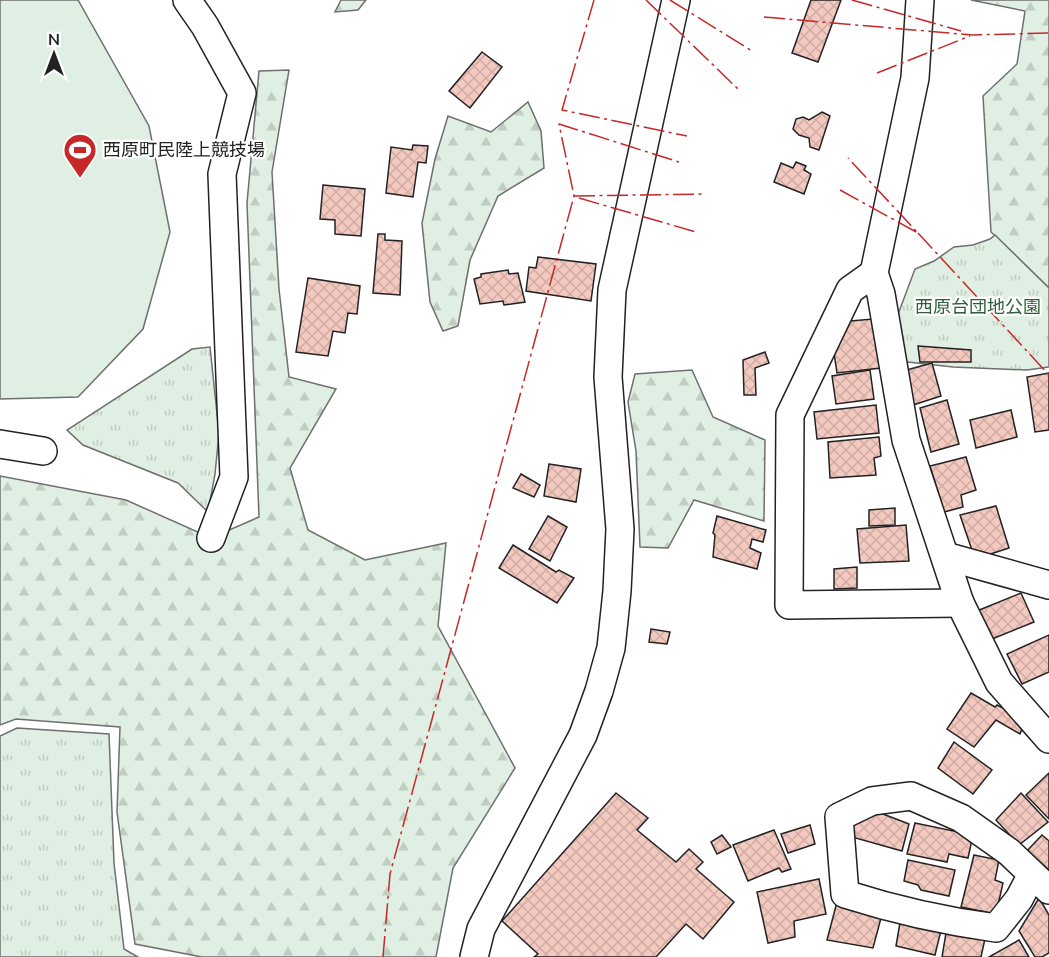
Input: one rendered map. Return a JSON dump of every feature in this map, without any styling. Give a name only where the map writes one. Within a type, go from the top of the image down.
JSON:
[{"type":"street","points":[[187,0],[205,26],[242,93],[222,174],[234,477],[211,538]]},
{"type":"street","points":[[474,957],[481,929],[583,735],[611,648],[620,528],[608,377],[612,290],[676,0]]},
{"type":"street","points":[[921,0],[915,78],[874,273],[881,294],[906,440],[960,603],[999,682],[1049,739]]},
{"type":"street","points":[[874,273],[850,290],[790,416],[789,605],[960,603]]},
{"type":"street","points":[[0,444],[43,452]]},
{"type":"street","points":[[945,556],[1049,585]]},
{"type":"street","points":[[911,796],[961,818],[1009,852],[1041,882],[1018,900],[996,928],[950,922],[888,908],[845,894],[839,817],[872,801],[911,796]]},
{"type":"green space","name":"西原町民陸上競技場","points":[[0,0],[78,0],[149,126],[170,232],[143,329],[78,397],[0,399]]},
{"type":"green space","points":[[341,0],[366,0],[358,10],[335,12]]},
{"type":"green space","points":[[971,0],[1049,0],[1049,288],[991,232],[983,96],[1017,64],[1025,11]]},
{"type":"green space","points":[[289,70],[272,172],[279,289],[289,377],[336,389],[290,468],[308,530],[365,560],[446,543],[438,626],[515,768],[453,868],[436,957],[202,957],[135,944],[117,812],[120,727],[16,719],[0,725],[0,476],[126,500],[211,538],[259,517],[247,203],[259,71]]},
{"type":"green space","points":[[528,102],[541,131],[544,168],[498,196],[470,260],[458,326],[443,331],[430,302],[422,223],[435,159],[448,116],[491,132]]},
{"type":"green space","name":"西原台団地公園","points":[[995,235],[1049,288],[1049,367],[1027,370],[953,367],[899,361],[897,317],[915,269],[934,261],[954,247],[973,245]]},
{"type":"green space","points":[[210,347],[219,433],[208,512],[178,483],[83,445],[67,430],[192,349]]},
{"type":"green space","points":[[692,370],[713,417],[765,440],[764,521],[694,500],[668,548],[640,547],[636,451],[628,402],[635,374]]},
{"type":"green space","points":[[17,728],[109,734],[114,863],[124,949],[138,957],[0,957],[0,736]]},
{"type":"building","points":[[811,0],[841,0],[818,62],[792,53]]},
{"type":"building","points":[[482,52],[502,67],[470,108],[449,91]]},
{"type":"building","points":[[822,112],[830,116],[819,150],[810,147],[809,138],[799,135],[793,129],[796,119],[803,117],[809,120]]},
{"type":"building","points":[[413,145],[428,146],[426,163],[418,162],[413,197],[386,193],[391,147],[412,150]]},
{"type":"building","points":[[796,162],[806,166],[804,170],[811,174],[804,194],[774,182],[781,163],[793,168]]},
{"type":"building","points":[[323,185],[365,189],[361,236],[335,234],[335,220],[320,219]]},
{"type":"building","points":[[378,234],[385,234],[385,240],[402,241],[400,295],[373,293]]},
{"type":"building","points":[[538,257],[596,264],[591,301],[526,291],[529,267],[536,268]]},
{"type":"building","points":[[508,270],[509,274],[518,273],[525,302],[504,305],[503,301],[480,304],[474,279],[481,277],[481,274]]},
{"type":"building","points":[[308,278],[360,286],[357,314],[348,313],[345,333],[333,331],[328,356],[296,352]]},
{"type":"building","points":[[873,319],[881,368],[837,373],[833,346],[839,344],[839,322]]},
{"type":"building","points":[[918,346],[971,350],[971,362],[920,362]]},
{"type":"building","points":[[765,352],[769,363],[755,368],[756,395],[744,395],[743,360]]},
{"type":"building","points":[[932,363],[941,396],[913,405],[903,371]]},
{"type":"building","points":[[870,370],[874,399],[836,404],[832,376]]},
{"type":"building","points":[[1049,373],[1049,430],[1035,432],[1027,377]]},
{"type":"building","points":[[947,400],[959,444],[931,452],[920,408]]},
{"type":"building","points":[[876,405],[879,433],[817,439],[814,412]]},
{"type":"building","points":[[1011,410],[1017,437],[976,448],[970,420]]},
{"type":"building","points":[[879,437],[881,456],[874,458],[876,475],[830,478],[828,442]]},
{"type":"building","points":[[966,457],[976,490],[961,495],[963,507],[944,512],[930,466]]},
{"type":"building","points":[[549,464],[581,469],[576,502],[544,496]]},
{"type":"building","points":[[521,474],[540,485],[534,497],[513,488]]},
{"type":"building","points":[[996,506],[1009,548],[975,559],[960,515]]},
{"type":"building","points":[[895,508],[895,525],[869,526],[869,510]]},
{"type":"building","points":[[548,516],[567,527],[550,561],[529,549]]},
{"type":"building","points":[[717,516],[766,530],[763,542],[752,539],[750,548],[761,553],[757,569],[713,557],[715,535],[713,533]]},
{"type":"building","points":[[906,525],[909,561],[860,563],[857,529]]},
{"type":"building","points":[[513,545],[556,572],[559,570],[574,578],[557,603],[499,568]]},
{"type":"building","points":[[857,567],[857,588],[834,589],[834,569]]},
{"type":"building","points":[[1021,593],[1034,622],[992,639],[977,611]]},
{"type":"building","points":[[651,629],[670,632],[667,644],[649,642]]},
{"type":"building","points":[[1049,635],[1049,672],[1022,684],[1007,654]]},
{"type":"building","points":[[971,693],[995,707],[997,705],[1007,710],[1022,729],[1020,734],[996,720],[974,747],[947,729]]},
{"type":"building","points":[[954,742],[992,770],[973,794],[938,768]]},
{"type":"building","points":[[1049,773],[1049,819],[1026,795]]},
{"type":"building","points":[[616,793],[648,818],[637,830],[676,862],[689,849],[703,862],[696,869],[734,902],[703,939],[686,924],[656,957],[534,957],[538,954],[502,921]]},
{"type":"building","points":[[1021,793],[1048,822],[1019,845],[996,820]]},
{"type":"building","points":[[883,814],[909,824],[902,851],[852,837],[850,829],[854,822],[866,815]]},
{"type":"building","points":[[915,823],[973,835],[968,858],[949,854],[947,862],[907,854]]},
{"type":"building","points":[[810,825],[815,844],[788,853],[781,834]]},
{"type":"building","points":[[774,830],[791,869],[782,872],[779,868],[748,881],[733,845]]},
{"type":"building","points":[[722,835],[731,847],[717,854],[711,842]]},
{"type":"building","points":[[1042,835],[1049,841],[1049,874],[1026,852]]},
{"type":"building","points":[[974,855],[999,860],[995,880],[1003,883],[996,914],[961,907]]},
{"type":"building","points":[[908,860],[955,870],[949,896],[921,890],[918,885],[904,881]]},
{"type":"building","points":[[819,879],[826,914],[794,921],[795,937],[768,943],[757,892]]},
{"type":"building","points":[[1039,898],[1049,915],[1049,953],[1042,957],[1035,957],[1019,931]]},
{"type":"building","points":[[837,902],[881,918],[873,948],[827,940]]},
{"type":"building","points":[[901,917],[942,926],[935,955],[896,946]]},
{"type":"building","points":[[947,927],[986,934],[981,957],[942,957]]},
{"type":"building","points":[[1019,940],[1029,957],[989,957]]},
{"type":"power","points":[[594,0],[562,110],[687,136]]},
{"type":"power","points":[[646,0],[738,89]]},
{"type":"power","points":[[670,0],[752,51]]},
{"type":"power","points":[[852,0],[961,31]]},
{"type":"power","points":[[764,17],[972,35],[1049,33]]},
{"type":"power","points":[[877,73],[970,36]]},
{"type":"power","points":[[383,957],[390,874],[574,196],[559,124],[679,162]]},
{"type":"power","points":[[840,190],[918,233],[848,158]]},
{"type":"power","points":[[574,196],[706,194]]},
{"type":"power","points":[[579,198],[696,232]]},
{"type":"power","points":[[918,233],[1049,375]]},
{"type":"place","name":"西原町民陸上競技場","points":[[80,179]]}]
